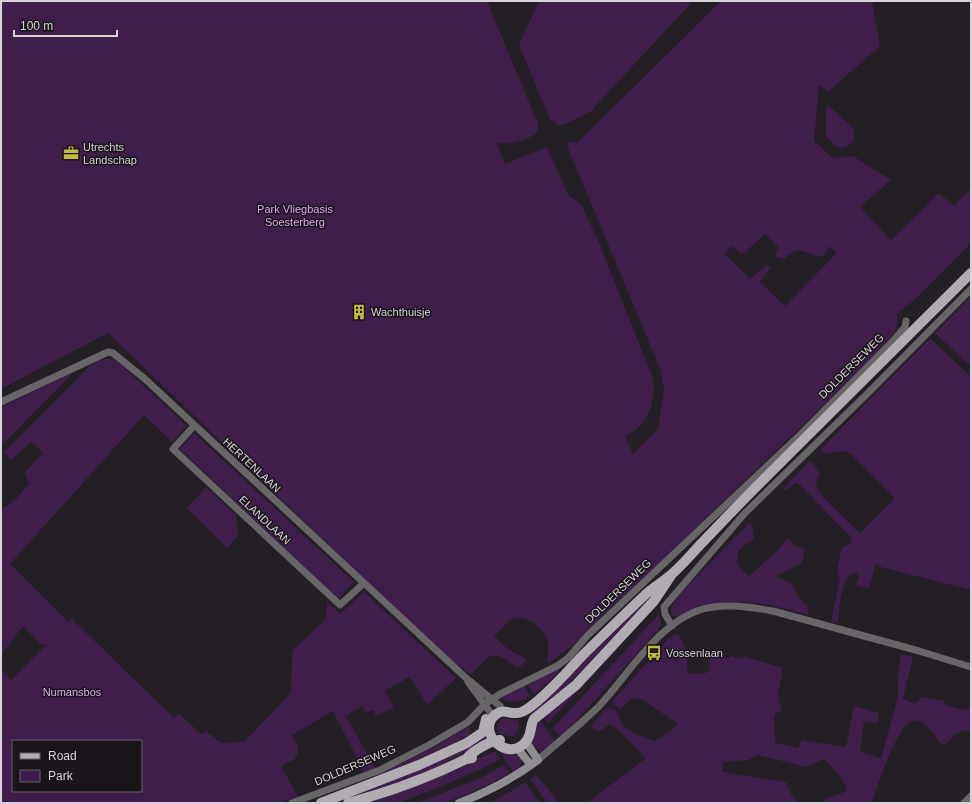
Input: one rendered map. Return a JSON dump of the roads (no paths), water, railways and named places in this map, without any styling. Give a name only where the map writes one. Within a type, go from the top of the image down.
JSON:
[{"type":"main road","name":"DOLDERSEWEG","points":[[519,711],[546,692],[647,593],[672,574],[971,272]]},
{"type":"main road","name":"DOLDERSEWEG","points":[[522,742],[528,739],[534,719],[576,685],[654,601],[672,574]]},
{"type":"main road","points":[[321,803],[419,765],[467,743],[480,735],[490,711],[500,706],[506,706],[519,711],[526,724],[522,742],[531,765]]},
{"type":"main road","points":[[490,711],[491,736],[496,743],[507,749],[522,742]]},
{"type":"main road","points":[[490,711],[514,713],[519,711]]},
{"type":"main road","points":[[459,803],[473,798],[514,777],[538,760],[522,742]]},
{"type":"main road","points":[[348,803],[393,790],[425,778],[471,758],[496,743]]},
{"type":"street","points":[[672,626],[665,614],[664,607],[745,513],[864,397],[971,289]]},
{"type":"street","name":"DOLDERSEWEG","points":[[292,803],[380,770],[490,711],[492,699],[557,666],[568,658],[588,635],[800,435],[893,341],[905,327],[906,321]]},
{"type":"street","name":"HERTENLAAN","points":[[1,402],[108,352],[113,353],[124,361],[466,678],[500,706]]},
{"type":"street","name":"ELANDLAAN","points":[[194,426],[173,449],[340,606],[364,583]]},
{"type":"street","points":[[538,760],[601,704],[649,647],[672,626],[693,613],[704,609],[732,606],[752,607],[773,611],[971,667]]},
{"type":"street","name":"HERTENLAAN","points":[[466,678],[490,711]]},
{"type":"street","points":[[964,803],[971,796]]},
{"type":"place","name":"Utrechts Landschap","points":[[71,153]]},
{"type":"place","name":"Wachthuisje","points":[[359,312]]},
{"type":"place","name":"Vossenlaan","points":[[654,653]]},
{"type":"park label","name":"Park Vliegbasis Soesterberg","points":[[295,215]]},
{"type":"park label","name":"Numansbos","points":[[72,692]]}]
